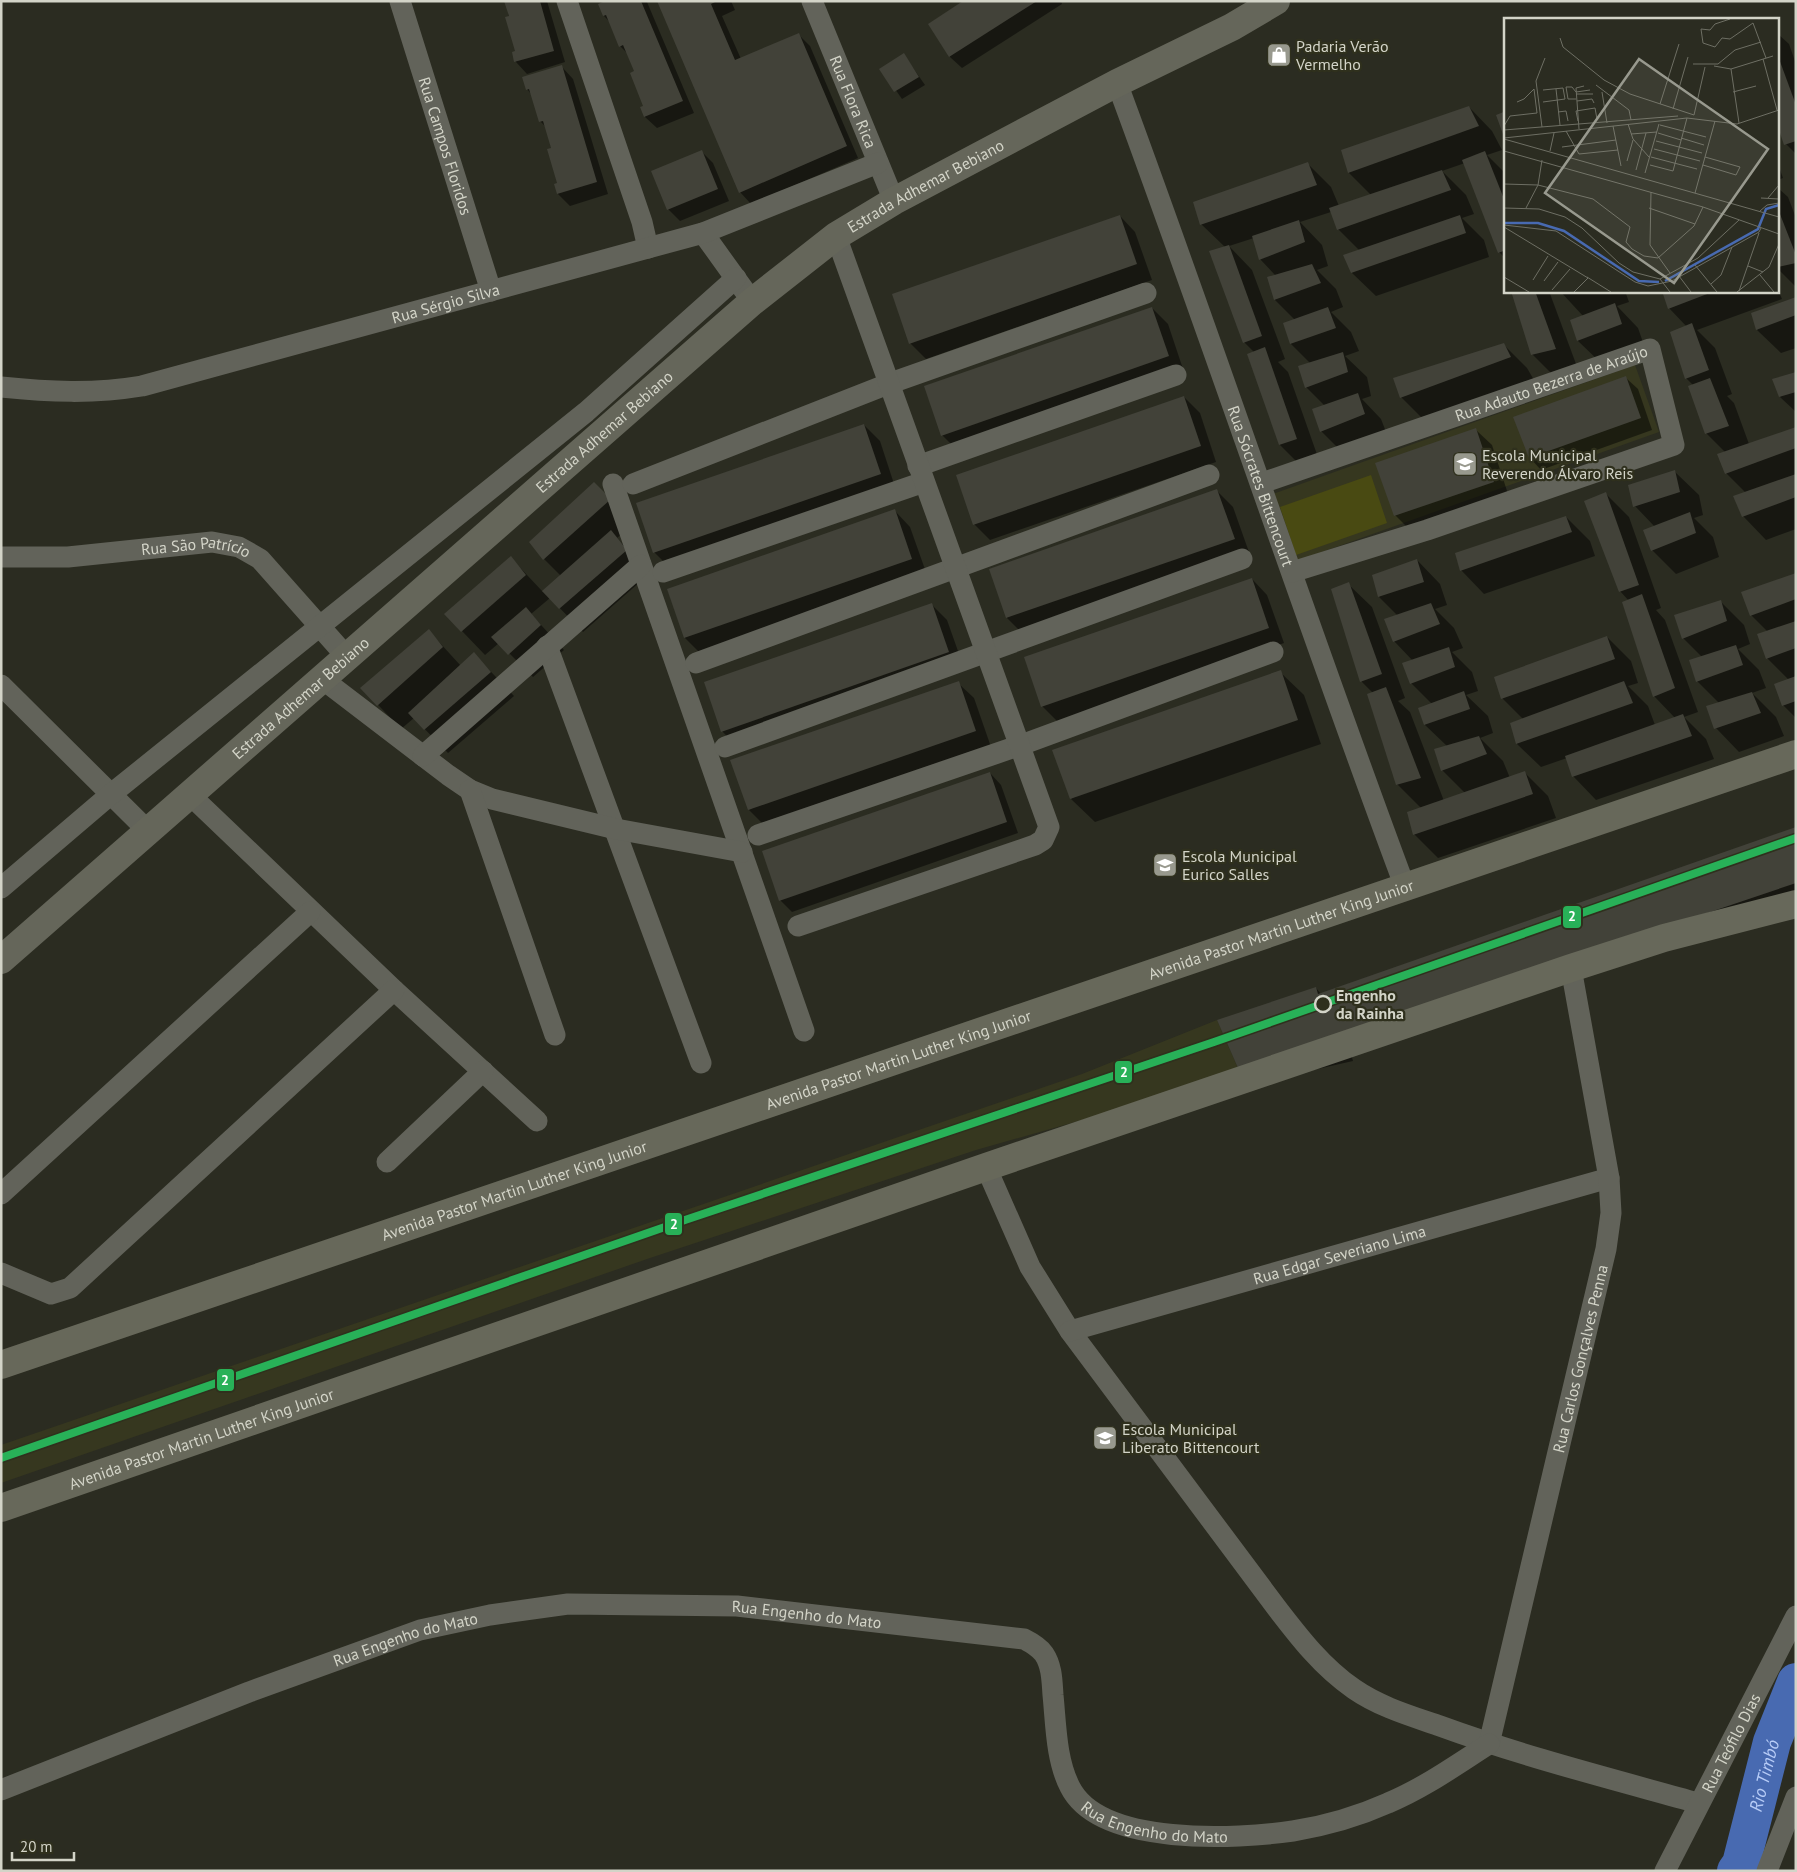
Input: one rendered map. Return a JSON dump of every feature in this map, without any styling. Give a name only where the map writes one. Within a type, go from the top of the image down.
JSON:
[{"type":"main road","name":"Estrada Adhemar Bebiano","points":[[1,960],[147,830],[752,302],[836,236],[894,201],[1117,83],[1232,27],[1276,1]]},
{"type":"main road","name":"Avenida Pastor Martin Luther King Junior","points":[[1,1365],[1796,754]]},
{"type":"main road","name":"Avenida Pastor Martin Luther King Junior","points":[[1,1508],[986,1167],[1571,968],[1664,938],[1796,904]]},
{"type":"street","name":"Rua Campos Floridos","points":[[400,1],[491,291]]},
{"type":"street","points":[[567,1],[642,222],[648,248]]},
{"type":"street","name":"Rua Flora Rica","points":[[812,1],[894,201]]},
{"type":"street","name":"Rua Sócrates Bittencourt","points":[[1117,83],[1262,483],[1404,887]]},
{"type":"street","name":"Rua Sérgio Silva","points":[[1,387],[52,393],[105,392],[142,386],[704,233],[878,163]]},
{"type":"street","points":[[704,233],[752,302]]},
{"type":"street","points":[[798,926],[1035,845],[1043,840],[1049,827],[987,650],[888,384],[836,236]]},
{"type":"street","name":"Estrada Adhemar Bebiano","points":[[1,888],[110,795],[586,412],[736,278]]},
{"type":"street","points":[[804,1031],[641,565],[623,484],[888,384],[1146,293]]},
{"type":"street","name":"Rua Adauto Bezerra de Araújo","points":[[1262,483],[1650,349],[1674,445],[1427,530],[1292,572]]},
{"type":"street","points":[[663,572],[1176,375]]},
{"type":"street","points":[[696,663],[957,569],[1209,475]]},
{"type":"street","name":"Rua São Patrício","points":[[1,557],[68,557],[132,552],[203,543],[239,547],[260,558],[346,656]]},
{"type":"street","points":[[725,747],[987,650],[1242,559]]},
{"type":"street","points":[[422,756],[641,565]]},
{"type":"street","points":[[547,646],[616,829],[700,1063]]},
{"type":"street","points":[[758,835],[1021,745],[1273,652]]},
{"type":"street","points":[[321,678],[422,756],[470,790],[492,799],[616,829],[742,852]]},
{"type":"street","points":[[1,685],[147,830]]},
{"type":"street","points":[[470,790],[555,1035]]},
{"type":"street","points":[[189,794],[310,912],[537,1120]]},
{"type":"street","points":[[1,1194],[310,912]]},
{"type":"street","name":"Rua Carlos Gonçalves Penna","points":[[1489,1744],[1606,1249],[1611,1213],[1610,1178],[1571,968]]},
{"type":"street","points":[[1,1273],[51,1294],[70,1288],[394,990]]},
{"type":"street","points":[[387,1162],[483,1071]]},
{"type":"street","points":[[986,1167],[1030,1267],[1070,1331],[1276,1607],[1304,1643],[1330,1670],[1355,1690],[1387,1707],[1489,1744],[1698,1803]]},
{"type":"street","name":"Rua Edgar Severiano Lima","points":[[1070,1331],[1610,1178]]},
{"type":"street","name":"Rua Engenho do Mato","points":[[1,1790],[240,1696],[420,1630],[490,1615],[568,1604],[737,1606],[1024,1639],[1036,1646],[1049,1663],[1060,1758],[1070,1788],[1084,1806],[1102,1818],[1141,1830],[1182,1836],[1238,1836],[1295,1830],[1342,1818],[1388,1803],[1432,1780],[1489,1744]]},
{"type":"street","name":"Rua Teófilo Dias","points":[[1664,1871],[1796,1616]]},
{"type":"street","points":[[1767,1871],[1796,1797]]},
{"type":"shaded area","name":"Escola Municipal Reverendo Álvaro Reis","points":[[1635,365],[1659,432],[1294,562],[1270,495]]},
{"type":"shaded area","points":[[1371,475],[1387,523],[1296,555],[1280,507]]},
{"type":"shaded area","points":[[1217,1020],[1238,1068],[1103,1114],[976,1150],[650,1258],[1,1483],[1,1445],[1082,1074]]},
{"type":"building","points":[[504,1],[540,1],[554,51],[514,62],[512,52],[515,51],[505,17],[509,16]]},
{"type":"building","points":[[605,1],[641,1],[683,101],[644,117],[640,107],[643,106],[630,73],[634,71],[623,45],[619,47],[606,15],[603,16],[598,4]]},
{"type":"building","points":[[657,1],[717,1],[711,4],[735,60],[799,33],[847,146],[739,193]]},
{"type":"building","points":[[963,1],[1037,1],[949,57],[928,24]]},
{"type":"building","points":[[904,53],[919,77],[894,92],[879,69]]},
{"type":"building","points":[[1780,61],[1796,105],[1796,141],[1784,145],[1780,133]]},
{"type":"building","points":[[562,65],[597,182],[557,194],[554,184],[557,183],[547,149],[551,148],[543,121],[539,122],[529,89],[526,90],[522,77]]},
{"type":"building","points":[[1469,106],[1479,126],[1348,173],[1341,150]]},
{"type":"building","points":[[1504,112],[1504,137],[1496,115]]},
{"type":"building","points":[[702,150],[718,189],[667,210],[651,171]]},
{"type":"building","points":[[1485,151],[1504,199],[1504,251],[1498,253],[1462,160]]},
{"type":"building","points":[[1308,162],[1317,185],[1200,225],[1193,202]]},
{"type":"building","points":[[1442,170],[1451,190],[1337,230],[1329,208]]},
{"type":"building","points":[[1780,214],[1796,255],[1796,263],[1780,267]]},
{"type":"building","points":[[1120,215],[1137,264],[909,344],[892,294]]},
{"type":"building","points":[[1460,215],[1466,233],[1351,273],[1343,255]]},
{"type":"building","points":[[1299,220],[1305,242],[1259,260],[1252,236]]},
{"type":"building","points":[[1229,245],[1262,336],[1243,343],[1209,251]]},
{"type":"building","points":[[1312,264],[1321,283],[1274,300],[1267,277]]},
{"type":"building","points":[[1511,292],[1535,292],[1556,349],[1531,355]]},
{"type":"building","points":[[1662,292],[1712,292],[1668,309]]},
{"type":"building","points":[[1796,297],[1796,315],[1756,330],[1751,313]]},
{"type":"building","points":[[1615,303],[1622,324],[1577,341],[1570,320]]},
{"type":"building","points":[[1152,307],[1169,356],[941,436],[924,386]]},
{"type":"building","points":[[1328,307],[1336,328],[1290,344],[1283,323]]},
{"type":"building","points":[[1692,323],[1709,370],[1685,379],[1670,332]]},
{"type":"building","points":[[1504,343],[1511,357],[1400,398],[1393,378]]},
{"type":"building","points":[[1265,347],[1297,439],[1279,445],[1247,354]]},
{"type":"building","points":[[1343,352],[1348,372],[1305,388],[1298,366]]},
{"type":"building","points":[[1796,372],[1796,392],[1779,397],[1772,379]]},
{"type":"building","points":[[1626,376],[1641,418],[1529,458],[1513,417]]},
{"type":"building","points":[[1710,378],[1729,426],[1705,434],[1688,386]]},
{"type":"building","points":[[1358,393],[1365,414],[1320,432],[1312,409]]},
{"type":"building","points":[[1184,396],[1201,446],[973,525],[956,475]]},
{"type":"building","points":[[864,424],[881,474],[653,553],[636,503]]},
{"type":"building","points":[[1796,427],[1796,448],[1725,474],[1717,454]]},
{"type":"building","points":[[1476,428],[1494,482],[1394,516],[1375,463]]},
{"type":"building","points":[[1675,470],[1680,492],[1633,507],[1628,485]]},
{"type":"building","points":[[1796,474],[1796,497],[1742,517],[1733,496]]},
{"type":"building","points":[[594,482],[611,499],[543,560],[529,542]]},
{"type":"building","points":[[1217,489],[1235,539],[1006,618],[989,569]]},
{"type":"building","points":[[1606,492],[1639,585],[1619,592],[1584,501]]},
{"type":"building","points":[[895,509],[912,559],[684,638],[667,589]]},
{"type":"building","points":[[1690,512],[1696,533],[1651,551],[1643,530]]},
{"type":"building","points":[[1566,516],[1572,532],[1460,571],[1455,553]]},
{"type":"building","points":[[611,530],[627,550],[559,609],[542,591]]},
{"type":"building","points":[[511,556],[526,575],[461,632],[444,614]]},
{"type":"building","points":[[1417,559],[1424,582],[1378,597],[1372,575]]},
{"type":"building","points":[[1796,573],[1796,599],[1750,616],[1741,592]]},
{"type":"building","points":[[1252,578],[1269,628],[1041,707],[1024,657]]},
{"type":"building","points":[[1349,582],[1382,674],[1360,682],[1331,589]]},
{"type":"building","points":[[1642,594],[1675,688],[1653,697],[1622,602]]},
{"type":"building","points":[[1721,600],[1727,621],[1682,639],[1674,615]]},
{"type":"building","points":[[932,603],[949,652],[721,732],[704,682]]},
{"type":"building","points":[[1431,603],[1440,624],[1393,642],[1384,619]]},
{"type":"building","points":[[526,607],[541,625],[508,655],[491,637]]},
{"type":"building","points":[[1796,621],[1796,648],[1766,659],[1757,634]]},
{"type":"building","points":[[429,629],[443,647],[377,706],[360,688]]},
{"type":"building","points":[[1607,636],[1615,659],[1501,699],[1494,677]]},
{"type":"building","points":[[1736,645],[1743,665],[1696,682],[1689,660]]},
{"type":"building","points":[[1449,647],[1455,667],[1410,684],[1402,663]]},
{"type":"building","points":[[474,652],[491,672],[424,730],[408,713]]},
{"type":"building","points":[[1281,670],[1298,720],[1070,799],[1052,750]]},
{"type":"building","points":[[1796,676],[1796,701],[1782,706],[1774,684]]},
{"type":"building","points":[[959,681],[976,731],[748,810],[730,760]]},
{"type":"building","points":[[1624,681],[1633,703],[1516,744],[1510,723]]},
{"type":"building","points":[[1386,687],[1421,778],[1396,785],[1367,694]]},
{"type":"building","points":[[1464,691],[1470,709],[1424,725],[1418,708]]},
{"type":"building","points":[[1752,692],[1761,713],[1714,729],[1706,706]]},
{"type":"building","points":[[1683,714],[1692,736],[1572,777],[1565,756]]},
{"type":"building","points":[[1479,736],[1487,754],[1441,771],[1434,749]]},
{"type":"building","points":[[1525,771],[1533,794],[1413,835],[1407,812]]},
{"type":"building","points":[[990,772],[1007,822],[779,901],[762,851]]},
{"type":"building","points":[[1796,827],[1796,883],[1336,1038],[1238,1068],[1217,1020],[1316,987],[1318,994]]},
{"type":"waterway","name":"Rio Timbó","points":[[1736,1871],[1741,1864],[1772,1742],[1796,1682]]},
{"type":"transit line","name":"2","points":[[1,1458],[685,1220],[1214,1042],[1796,838]]},
{"type":"place","name":"Padaria Verão Vermelho","points":[[1279,55]]},
{"type":"place","name":"Escola Municipal Reverendo Álvaro Reis","points":[[1465,464]]},
{"type":"place","name":"Escola Municipal Eurico Salles","points":[[1165,865]]},
{"type":"place","name":"Engenho da Rainha","points":[[1323,1004]]},
{"type":"place","name":"Escola Municipal Liberato Bittencourt","points":[[1105,1438]]}]
